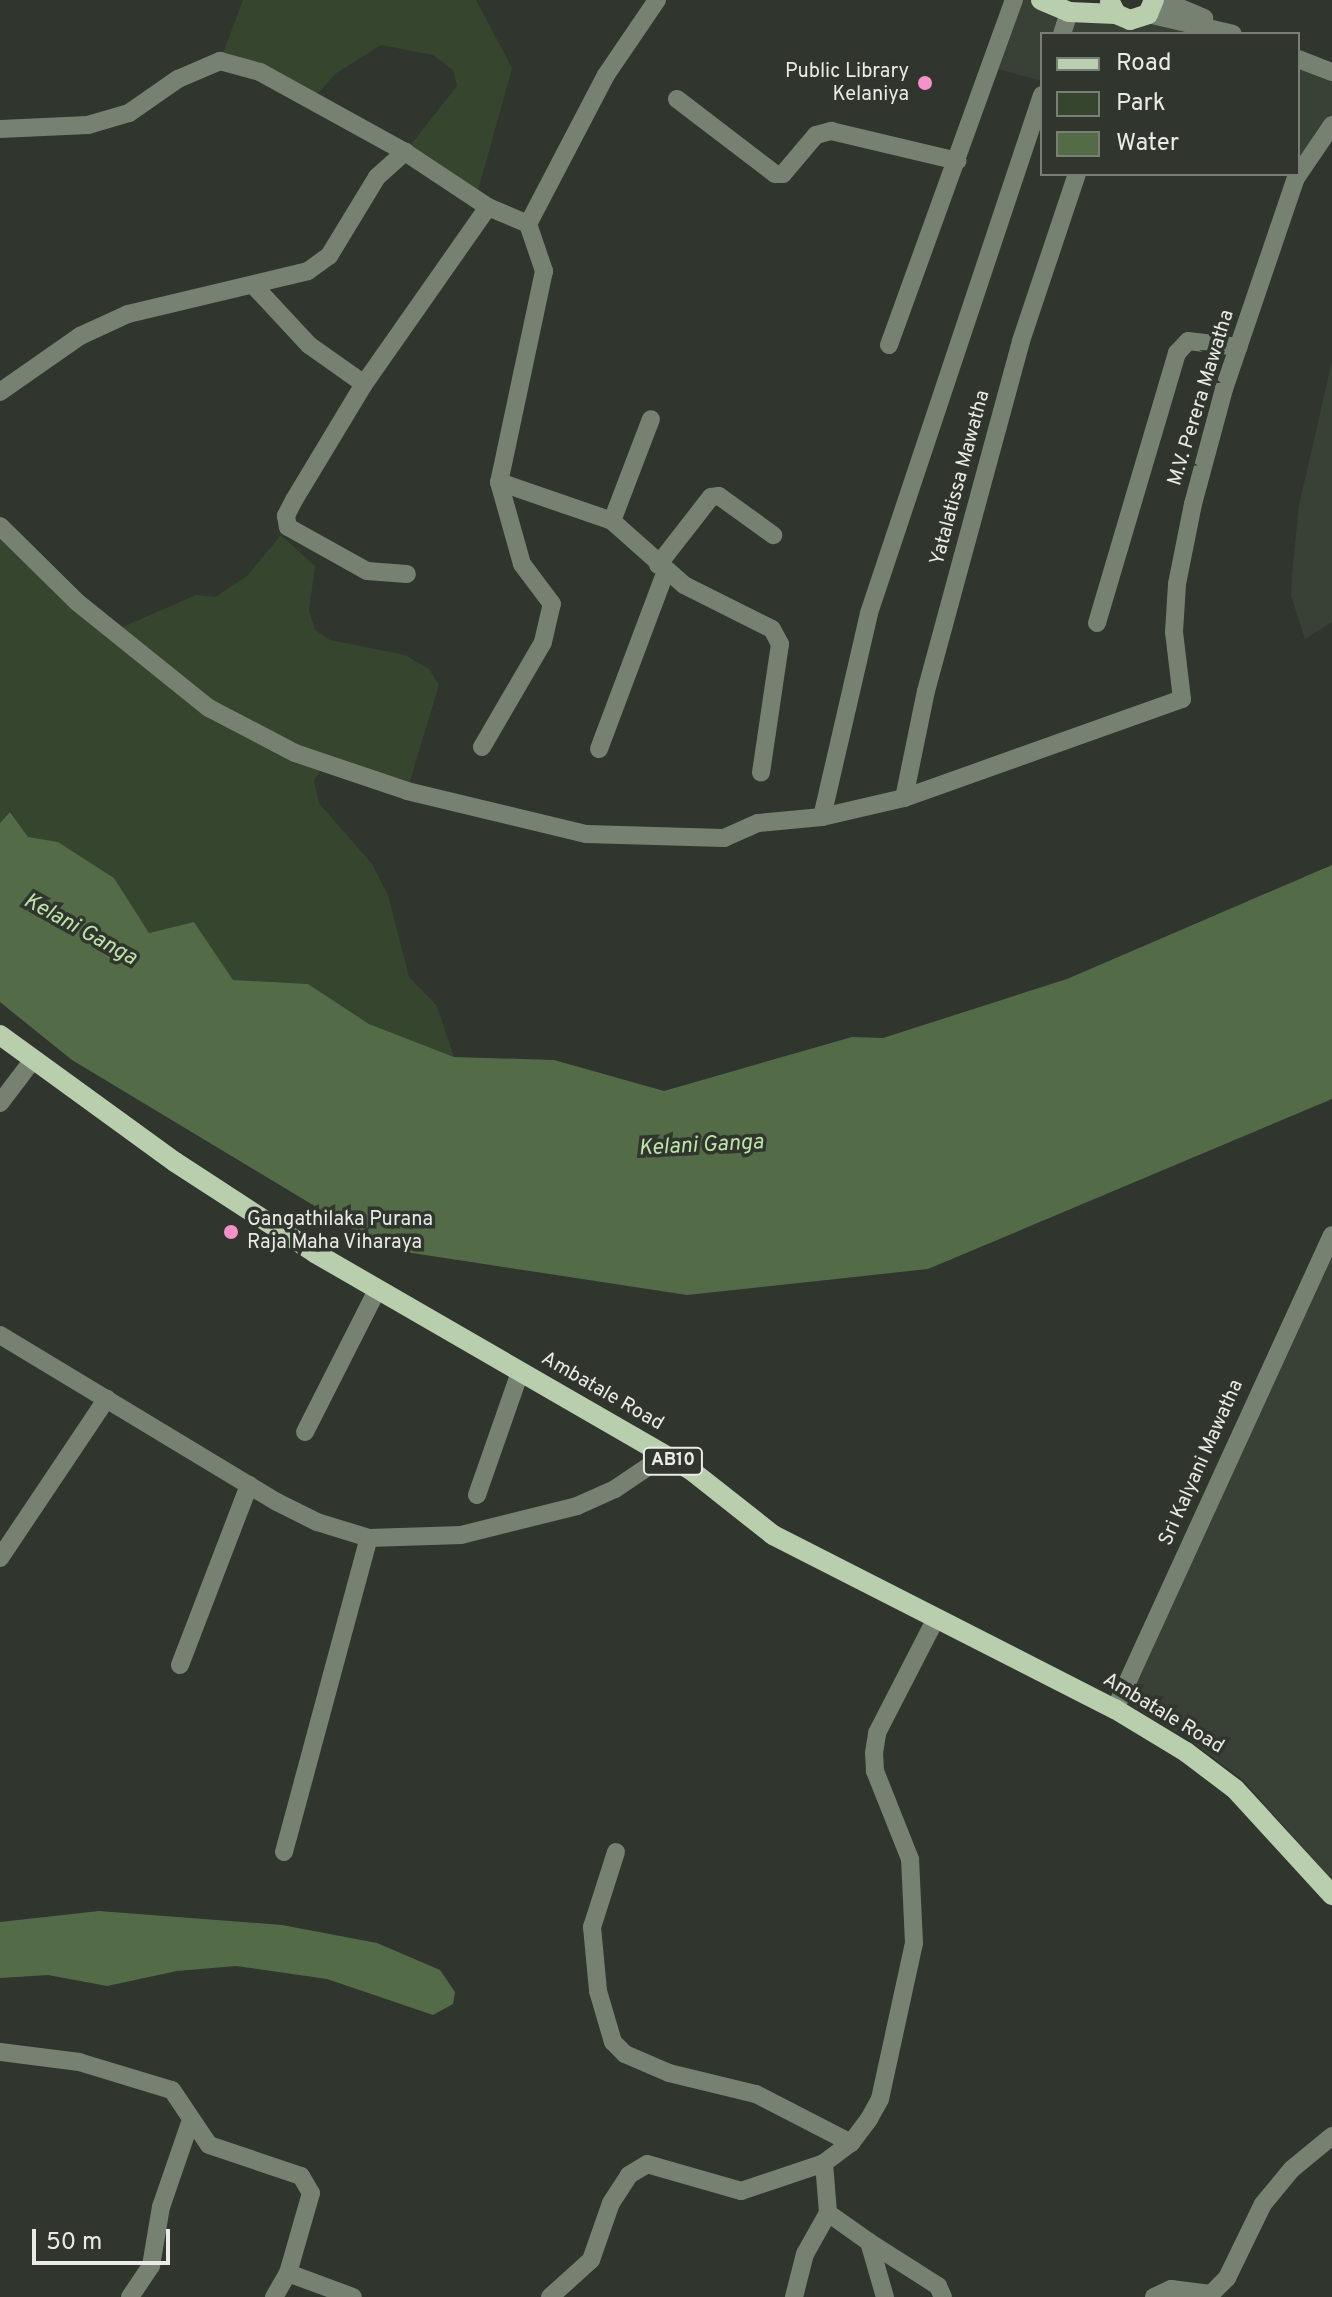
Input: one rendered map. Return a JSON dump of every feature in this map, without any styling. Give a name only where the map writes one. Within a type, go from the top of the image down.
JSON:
[{"type":"main road","points":[[1041,0],[1069,12],[1117,17],[1155,5]]},
{"type":"main road","name":"Ambatale Road","points":[[0,1035],[175,1162],[377,1290],[664,1456],[773,1535],[934,1622],[1115,1709],[1235,1789],[1332,1895]]},
{"type":"street","points":[[528,224],[606,75],[657,0]]},
{"type":"street","points":[[889,345],[1014,0]]},
{"type":"street","points":[[1155,5],[1230,32]]},
{"type":"street","points":[[1063,32],[1069,12]]},
{"type":"street","points":[[1300,60],[1332,72]]},
{"type":"street","points":[[0,129],[88,125],[129,113],[178,79],[220,61],[260,72],[405,152],[488,207],[528,224],[542,253],[544,271],[499,482],[522,564],[552,604],[543,642],[482,747]]},
{"type":"street","points":[[677,99],[775,174],[783,174],[816,135],[831,131],[958,161]]},
{"type":"street","points":[[822,817],[869,613],[1040,101]]},
{"type":"street","name":"M.V. Perera Mawatha","points":[[1300,172],[1332,125]]},
{"type":"street","points":[[0,392],[80,336],[128,314],[255,287],[308,271],[329,256],[377,177],[405,152]]},
{"type":"street","name":"Yatalatissa Mawatha","points":[[904,798],[926,691],[1021,341],[1076,176]]},
{"type":"street","name":"M.V. Perera Mawatha","points":[[904,798],[1182,699],[1174,632],[1177,584],[1193,504],[1239,347],[1297,176]]},
{"type":"street","points":[[407,574],[367,571],[288,527],[286,516],[364,384],[488,207]]},
{"type":"street","points":[[255,287],[309,345],[364,384]]},
{"type":"street","points":[[1097,623],[1177,353],[1188,341],[1239,347]]},
{"type":"street","points":[[612,521],[651,419]]},
{"type":"street","points":[[499,482],[612,521],[662,568],[723,608],[772,629],[780,644],[761,773]]},
{"type":"street","points":[[599,749],[662,568],[711,497],[719,496],[773,535]]},
{"type":"street","points":[[0,526],[77,602],[209,708],[295,753],[455,805],[586,834],[724,838],[758,823],[822,817],[904,798]]},
{"type":"street","points":[[0,1103],[32,1061]]},
{"type":"street","name":"Sri Kalyani Mawatha","points":[[1115,1709],[1332,1235]]},
{"type":"street","points":[[305,1432],[377,1290]]},
{"type":"street","points":[[0,1335],[249,1485],[317,1522],[369,1538],[461,1535],[577,1506],[615,1489],[664,1456]]},
{"type":"street","points":[[477,1495],[520,1372]]},
{"type":"street","points":[[0,1558],[107,1398]]},
{"type":"street","points":[[180,1665],[249,1485]]},
{"type":"street","points":[[284,1852],[369,1538]]},
{"type":"street","points":[[550,2297],[591,2260],[611,2203],[629,2175],[647,2164],[741,2191],[824,2163],[851,2143],[880,2099],[914,1943],[910,1859],[875,1771],[874,1753],[877,1733],[934,1622]]},
{"type":"street","points":[[616,1852],[592,1927],[598,1991],[613,2042],[625,2054],[669,2073],[756,2094],[851,2143]]},
{"type":"street","points":[[0,2052],[79,2062],[172,2090],[190,2123],[209,2145],[301,2176],[308,2183],[311,2193],[288,2273],[274,2297]]},
{"type":"street","points":[[130,2297],[151,2266],[161,2207],[190,2123]]},
{"type":"street","points":[[1154,2297],[1171,2289],[1211,2294],[1227,2278],[1263,2204],[1292,2169],[1332,2136]]},
{"type":"street","points":[[794,2297],[805,2254],[828,2213],[824,2163]]},
{"type":"street","points":[[828,2213],[938,2286],[943,2297]]},
{"type":"street","points":[[869,2242],[885,2297]]},
{"type":"street","points":[[288,2273],[353,2297]]},
{"type":"shaded area","points":[[1014,0],[1041,0],[1222,32],[1040,32],[1040,80],[990,67]]},
{"type":"shaded area","points":[[1300,60],[1332,72],[1332,125],[1309,158],[1300,155]]},
{"type":"shaded area","points":[[1332,361],[1332,622],[1305,639],[1291,596],[1292,574],[1299,505]]},
{"type":"shaded area","points":[[1332,1240],[1332,1880],[1242,1779],[1191,1741],[1122,1700]]},
{"type":"green space","points":[[243,0],[476,0],[512,68],[476,198],[405,152],[457,86],[453,70],[433,55],[381,45],[335,74],[313,99],[220,61]]},
{"type":"green space","points":[[0,526],[113,631],[196,595],[215,597],[247,576],[281,535],[315,566],[309,611],[315,630],[330,640],[405,655],[429,669],[439,685],[407,791],[325,763],[314,781],[319,803],[372,864],[388,895],[409,977],[437,1006],[454,1057],[369,1024],[308,984],[233,980],[194,922],[149,933],[114,878],[58,842],[28,838],[11,812],[0,823]]},
{"type":"water","name":"Kelani Ganga","points":[[10,812],[28,837],[58,842],[114,878],[149,933],[194,922],[233,980],[308,984],[369,1024],[454,1057],[554,1060],[664,1091],[852,1037],[883,1038],[1067,979],[1332,865],[1332,1099],[928,1269],[687,1295],[386,1249],[72,1060],[0,1002],[0,823]]},
{"type":"water","points":[[99,1911],[282,1925],[377,1943],[440,1970],[455,1992],[453,2004],[433,2015],[327,1979],[236,1966],[177,1971],[107,1986],[48,1975],[0,1978],[0,1922]]},
{"type":"place","name":"Public Library Kelaniya","points":[[925,83]]},
{"type":"place","name":"Gangathilaka Purana Raja Maha Viharaya","points":[[231,1232]]}]
